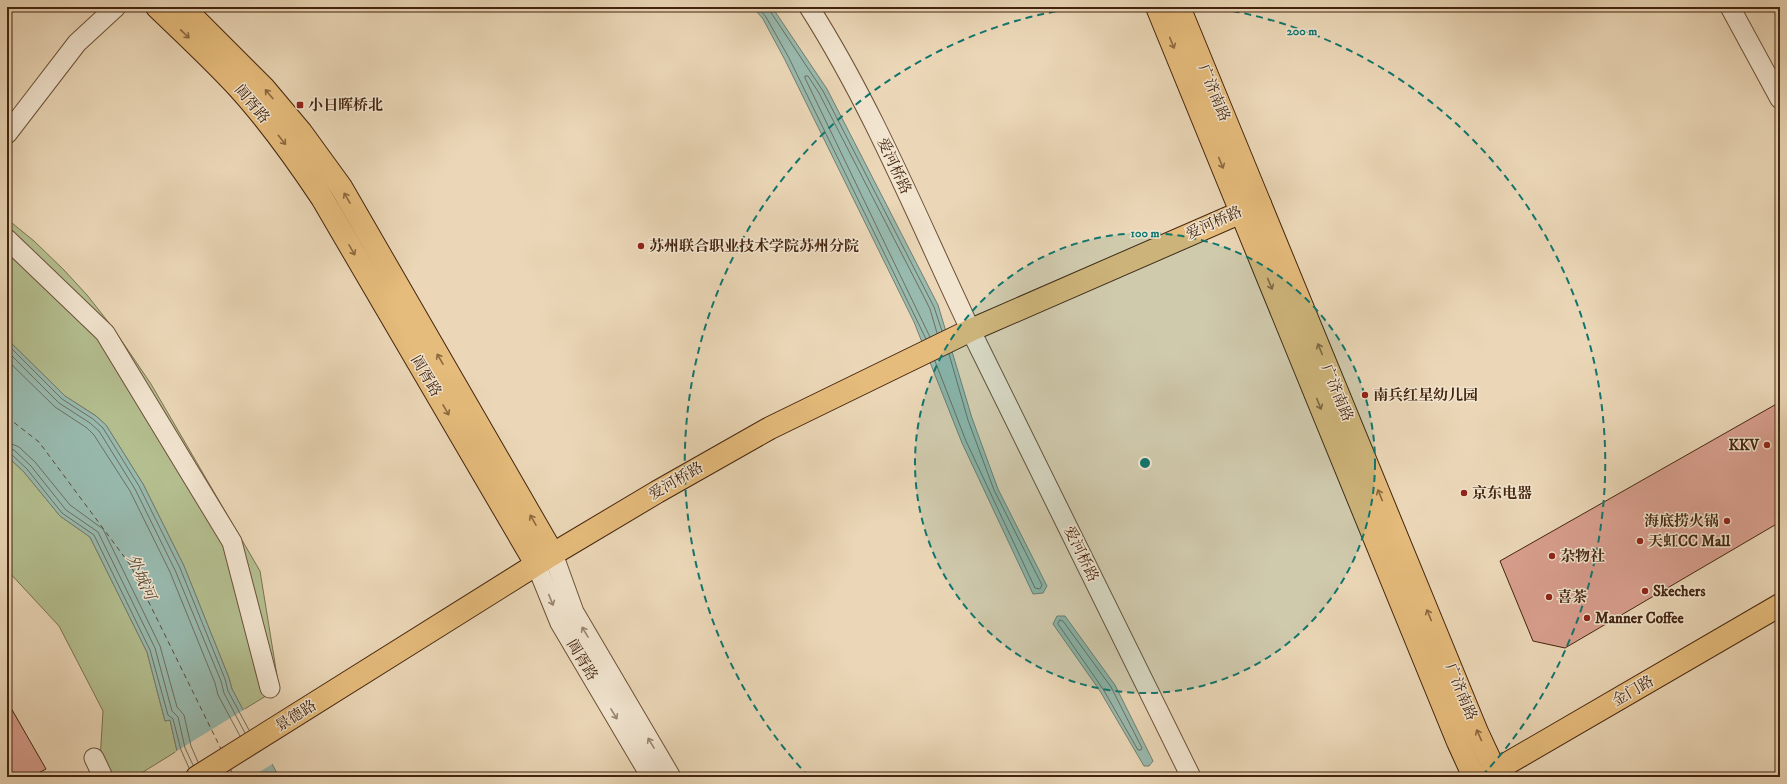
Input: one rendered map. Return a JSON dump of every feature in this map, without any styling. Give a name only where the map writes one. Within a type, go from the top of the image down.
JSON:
[{"type":"main road","name":"阊胥路","points":[[157,7],[236,85],[285,144],[302,168],[544,559]]},
{"type":"main road","name":"阊胥路","points":[[183,7],[264,88],[301,132],[341,187],[544,559]]},
{"type":"main road","name":"广济南路","points":[[1157,7],[1250,208],[1477,732],[1493,775]]},
{"type":"main road","name":"广济南路","points":[[1179,7],[1250,208],[1452,728],[1474,777]]},
{"type":"main road","name":"爱河桥路","points":[[394,654],[544,559],[764,432],[966,332],[1250,208]]},
{"type":"main road","name":"金门路","points":[[1493,775],[1780,605]]},
{"type":"main road","name":"景德路","points":[[197,777],[394,654]]},
{"type":"street","points":[[7,134],[77,43],[116,7]]},
{"type":"street","name":"爱河桥路","points":[[809,7],[848,71],[870,115],[966,332],[1191,777]]},
{"type":"street","points":[[1730,7],[1780,100]]},
{"type":"street","points":[[7,239],[105,333],[232,542],[270,688]]},
{"type":"street","name":"阊胥路","points":[[544,559],[560,623],[651,777]]},
{"type":"street","name":"阊胥路","points":[[544,559],[671,777]]},
{"type":"street","points":[[94,758],[103,777]]},
{"type":"green space","points":[[7,219],[34,241],[64,270],[87,295],[113,328],[151,384],[260,571],[279,688],[243,710],[232,689],[229,678],[184,566],[143,484],[106,425],[96,416],[65,396],[7,339]]},
{"type":"green space","points":[[7,456],[24,472],[60,516],[90,537],[147,652],[165,721],[170,720],[177,751],[135,777],[99,777],[103,711],[59,626],[7,570]]},
{"type":"water","points":[[753,7],[772,7],[827,89],[938,305],[972,418],[998,489],[1047,586],[1043,593],[1033,594],[962,443],[914,322],[785,60],[763,19]]},
{"type":"water","name":"外城河","points":[[7,339],[65,396],[96,416],[106,425],[143,484],[184,566],[229,678],[232,689],[279,777],[188,777],[177,751],[170,720],[165,721],[147,652],[90,537],[60,516],[24,472],[7,456]]},
{"type":"water","points":[[1057,616],[1065,616],[1115,685],[1153,761],[1149,766],[1144,766],[1100,691],[1053,624]]},
{"type":"pier","points":[[245,709],[274,763],[251,777],[186,777],[175,752]]},
{"type":"building","name":"天虹CC Mall","points":[[1780,402],[1780,522],[1565,648],[1533,641],[1500,561]]},
{"type":"building","points":[[7,701],[46,769],[31,777],[7,777]]},
{"type":"building","points":[[535,773],[536,777],[522,777]]},
{"type":"ferry route","points":[[7,417],[39,442],[131,566],[221,749]]},
{"type":"ferry route","points":[[230,768],[234,777]]},
{"type":"place","name":"小日晖桥北","points":[[300,105]]},
{"type":"place","name":"苏州联合职业技术学院苏州分院","points":[[641,246]]},
{"type":"place","name":"南兵红星幼儿园","points":[[1365,395]]},
{"type":"place","name":"KKV","points":[[1767,445]]},
{"type":"place","name":"京东电器","points":[[1464,493]]},
{"type":"place","name":"海底捞火锅","points":[[1727,521]]},
{"type":"place","name":"天虹CC Mall","points":[[1640,541]]},
{"type":"place","name":"杂物社","points":[[1552,556]]},
{"type":"place","name":"Skechers","points":[[1645,591]]},
{"type":"place","name":"喜茶","points":[[1549,597]]},
{"type":"place","name":"Manner Coffee","points":[[1587,618]]}]
